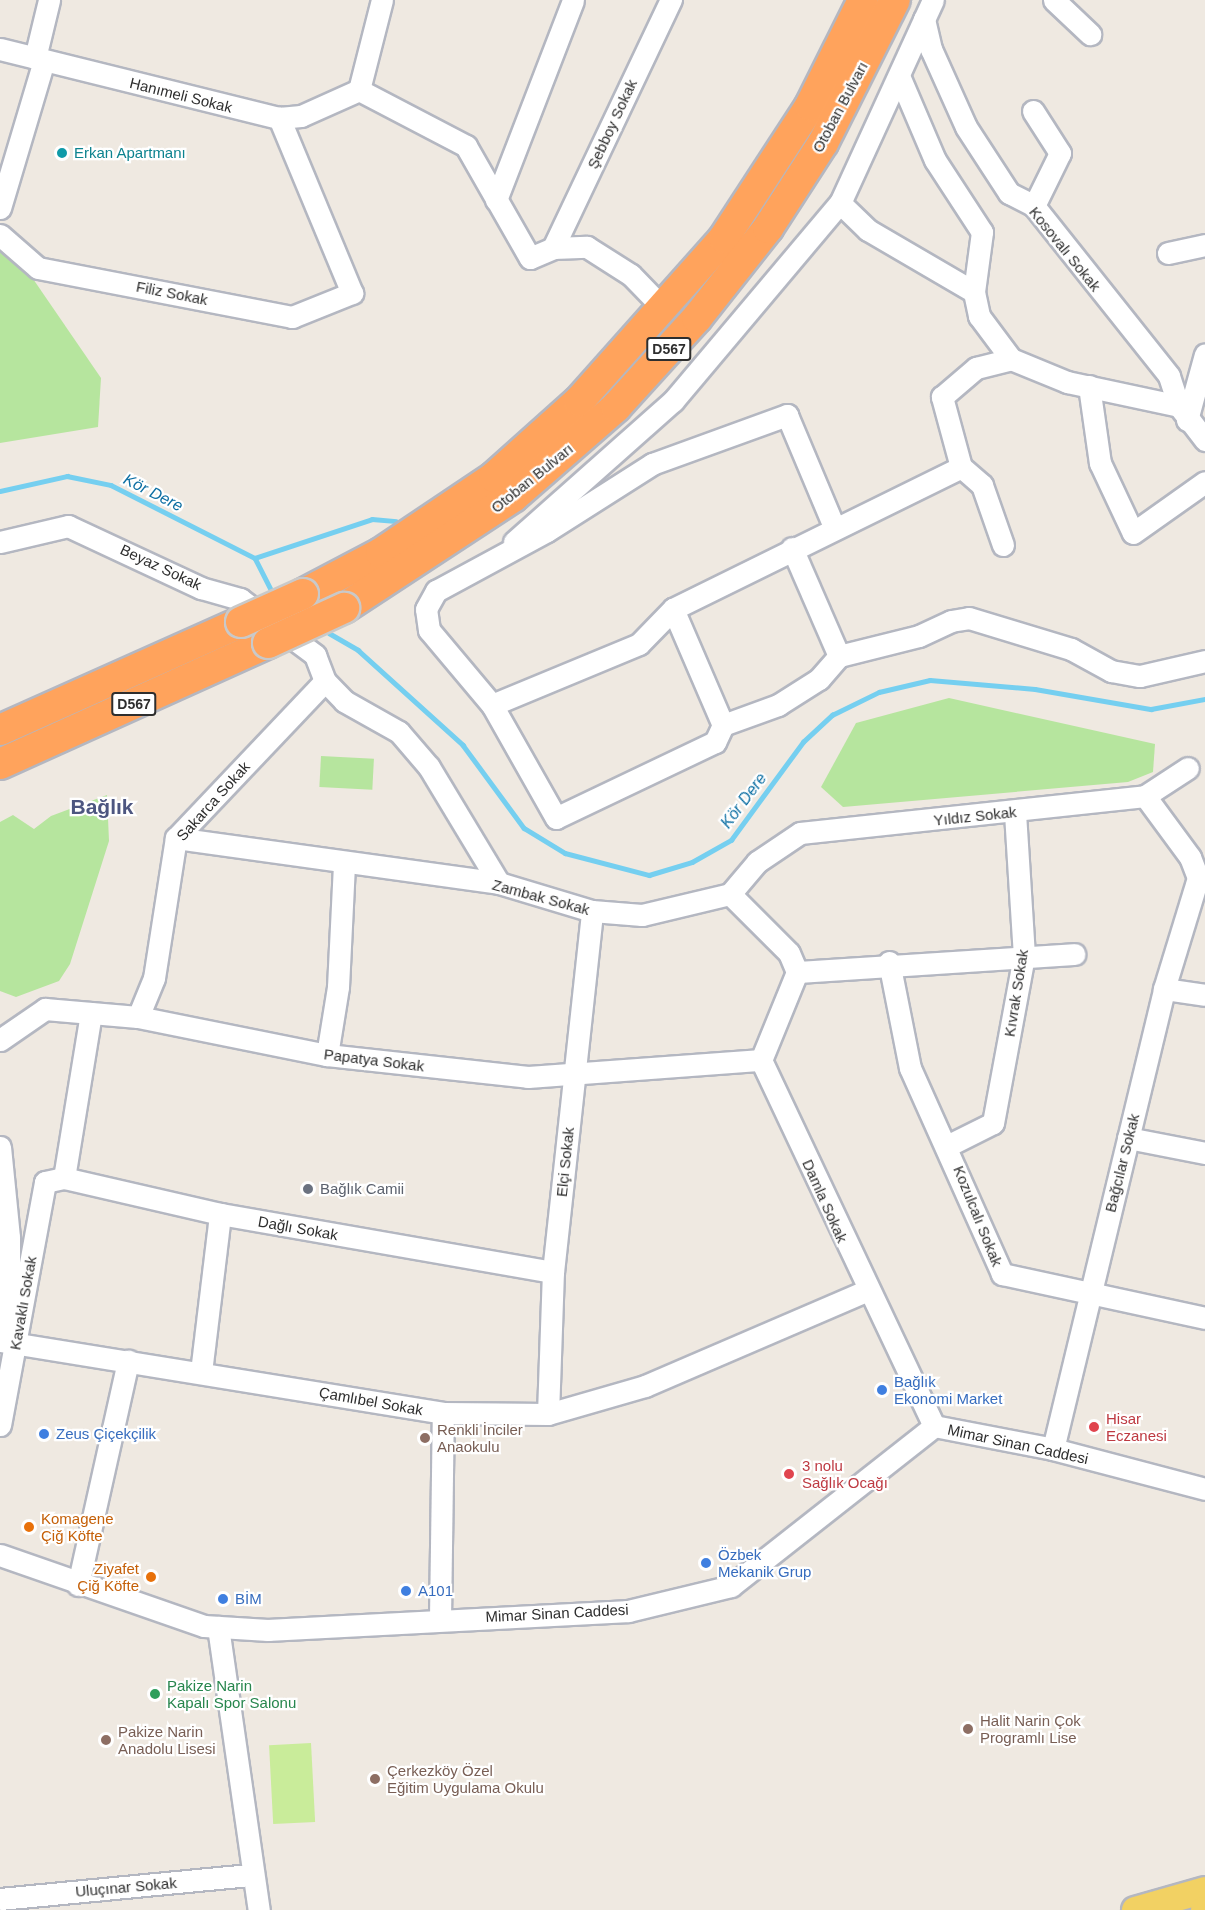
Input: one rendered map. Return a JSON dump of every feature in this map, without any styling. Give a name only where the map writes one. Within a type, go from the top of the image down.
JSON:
[{"type":"highway","name":"Otoban Bulvarı","points":[[0,730],[303,594],[381,553],[494,477],[579,401],[724,238],[810,106],[863,0]]},
{"type":"highway","name":"Otoban Bulvarı","points":[[0,764],[344,608],[513,497],[616,407],[697,318],[768,228],[823,143],[895,0]]},
{"type":"main road","points":[[1135,1910],[1205,1890]]},
{"type":"street","points":[[0,208],[39,59],[49,0]]},
{"type":"street","points":[[382,0],[359,90],[466,146],[530,258],[553,248],[587,247],[631,274],[652,297]]},
{"type":"street","points":[[496,200],[573,0]]},
{"type":"street","name":"Şebboy Sokak","points":[[553,248],[671,0]]},
{"type":"street","points":[[1054,0],[1090,34]]},
{"type":"street","points":[[504,552],[540,514],[673,401],[840,203],[900,78],[929,10]]},
{"type":"street","name":"Kosovalı Sokak","points":[[929,10],[931,49],[966,127],[1009,193],[1034,206],[1169,376],[1183,413],[1205,440]]},
{"type":"street","name":"Hanımeli Sokak","points":[[0,49],[279,117],[301,116],[359,90]]},
{"type":"street","points":[[900,78],[935,160],[982,232],[974,292],[979,316],[1011,359]]},
{"type":"street","points":[[1033,111],[1060,153],[1034,206]]},
{"type":"street","name":"Filiz Sokak","points":[[0,235],[38,268],[292,317],[352,292],[279,117]]},
{"type":"street","points":[[840,203],[868,230],[974,292]]},
{"type":"street","points":[[1168,253],[1205,245]]},
{"type":"street","points":[[1003,544],[982,485],[961,467],[942,397],[976,368],[1011,359],[1089,386],[1183,413],[1205,354]]},
{"type":"street","points":[[1089,386],[1100,463],[1133,533],[1205,482]]},
{"type":"street","points":[[834,527],[787,415],[652,464],[436,591],[426,609],[429,630],[492,705],[556,818],[715,742],[723,725],[778,705],[819,679],[839,656],[969,618],[1071,649],[1111,671],[1140,676],[1205,661]]},
{"type":"street","points":[[492,705],[639,644],[672,609],[834,527],[961,467]]},
{"type":"street","points":[[1112,489],[1114,531]]},
{"type":"street","name":"Beyaz Sokak","points":[[0,542],[68,526],[201,588],[220,590],[240,599],[315,655],[325,681]]},
{"type":"street","points":[[792,548],[839,656]]},
{"type":"street","points":[[672,609],[723,725]]},
{"type":"street","points":[[325,681],[344,700],[399,732],[429,767],[499,884]]},
{"type":"street","name":"Sakarca Sokak","points":[[138,1017],[154,978],[176,838],[325,681]]},
{"type":"street","points":[[1188,768],[1145,796],[1202,877]]},
{"type":"street","name":"Yıldız Sokak","points":[[730,894],[757,862],[800,833],[1015,812],[1145,796]]},
{"type":"street","name":"Kıvrak Sokak","points":[[948,1145],[993,1123],[1024,956],[1015,812]]},
{"type":"street","name":"Zambak Sokak","points":[[176,838],[344,864],[499,884],[592,911],[642,915],[730,894]]},
{"type":"street","points":[[327,1055],[338,987],[344,864]]},
{"type":"street","name":"Bağcılar Sokak","points":[[1053,1449],[1164,989],[1202,877]]},
{"type":"street","points":[[730,894],[789,952],[797,972],[761,1060]]},
{"type":"street","name":"Elçi Sokak","points":[[548,1414],[553,1272],[592,911]]},
{"type":"street","points":[[797,972],[889,962],[1074,954]]},
{"type":"street","name":"Kozulcalı Sokak","points":[[889,962],[910,1068],[948,1145],[1002,1275],[1205,1318]]},
{"type":"street","points":[[1164,989],[1205,995]]},
{"type":"street","name":"Papatya Sokak","points":[[0,1040],[45,1008],[138,1017],[327,1055],[528,1077],[761,1060]]},
{"type":"street","name":"Kavaklı Sokak","points":[[7,1342],[54,1180],[91,1013]]},
{"type":"street","name":"Damla Sokak","points":[[761,1060],[866,1291],[934,1426]]},
{"type":"street","points":[[1128,1138],[1205,1154]]},
{"type":"street","points":[[0,1148],[9,1237],[7,1387],[0,1425]]},
{"type":"street","name":"Dağlı Sokak","points":[[54,1180],[220,1214],[553,1272]]},
{"type":"street","points":[[201,1372],[220,1214]]},
{"type":"street","points":[[0,1289],[7,1342]]},
{"type":"street","name":"Çamlıbel Sokak","points":[[7,1342],[442,1413],[548,1414],[645,1386],[866,1291]]},
{"type":"street","points":[[78,1585],[128,1361]]},
{"type":"street","points":[[440,1618],[442,1413]]},
{"type":"street","name":"Mimar Sinan Caddesi","points":[[0,1555],[78,1585],[218,1627],[268,1630],[440,1618],[628,1611],[731,1586],[934,1426],[1053,1449],[1205,1489]]},
{"type":"street","points":[[218,1627],[251,1875],[259,1910]]},
{"type":"street","name":"Uluçınar Sokak","points":[[0,1899],[251,1875]]},
{"type":"green space","points":[[0,251],[29,273],[101,378],[98,427],[0,443]]},
{"type":"green space","points":[[949,698],[1155,744],[1153,772],[1128,782],[843,807],[821,787],[856,723]]},
{"type":"green space","points":[[321,756],[374,759],[372,790],[319,787]]},
{"type":"green space","points":[[107,795],[109,841],[70,964],[59,981],[16,997],[0,991],[0,822],[13,815],[34,829],[51,816]]},
{"type":"green space","points":[[311,1743],[315,1822],[273,1824],[269,1745]]},
{"type":"waterway","name":"Kör Dere","points":[[0,491],[67,476],[111,485],[255,558],[270,588]]},
{"type":"waterway","points":[[255,558],[372,519],[396,521]]},
{"type":"waterway","name":"Kör Dere","points":[[329,633],[358,650],[463,745],[524,828],[565,853],[649,875],[692,862],[731,840],[803,742],[832,715],[879,692],[930,680],[1035,689],[1151,709],[1205,699]]},
{"type":"place","name":"Erkan Apartmanı","points":[[62,153]]},
{"type":"place","name":"Bağlık Camii","points":[[308,1189]]},
{"type":"place","name":"Bağlık Ekonomi Market","points":[[882,1390]]},
{"type":"place","name":"Hisar Eczanesi","points":[[1094,1427]]},
{"type":"place","name":"Zeus Çiçekçilik","points":[[44,1434]]},
{"type":"place","name":"Renkli İnciler Anaokulu","points":[[425,1438]]},
{"type":"place","name":"3 nolu Sağlık Ocağı","points":[[789,1474]]},
{"type":"place","name":"Komagene Çiğ Köfte","points":[[29,1527]]},
{"type":"place","name":"Özbek Mekanik Grup","points":[[706,1563]]},
{"type":"place","name":"Ziyafet Çiğ Köfte","points":[[151,1577]]},
{"type":"place","name":"A101","points":[[406,1591]]},
{"type":"place","name":"BİM","points":[[223,1599]]},
{"type":"place","name":"Pakize Narin Kapalı Spor Salonu","points":[[155,1694]]},
{"type":"place","name":"Halit Narin Çok Programlı Lise","points":[[968,1729]]},
{"type":"place","name":"Pakize Narin Anadolu Lisesi","points":[[106,1740]]},
{"type":"place","name":"Çerkezköy Özel Eğitim Uygulama Okulu","points":[[375,1779]]},
{"type":"district","name":"Bağlık","points":[[102,807]]}]
